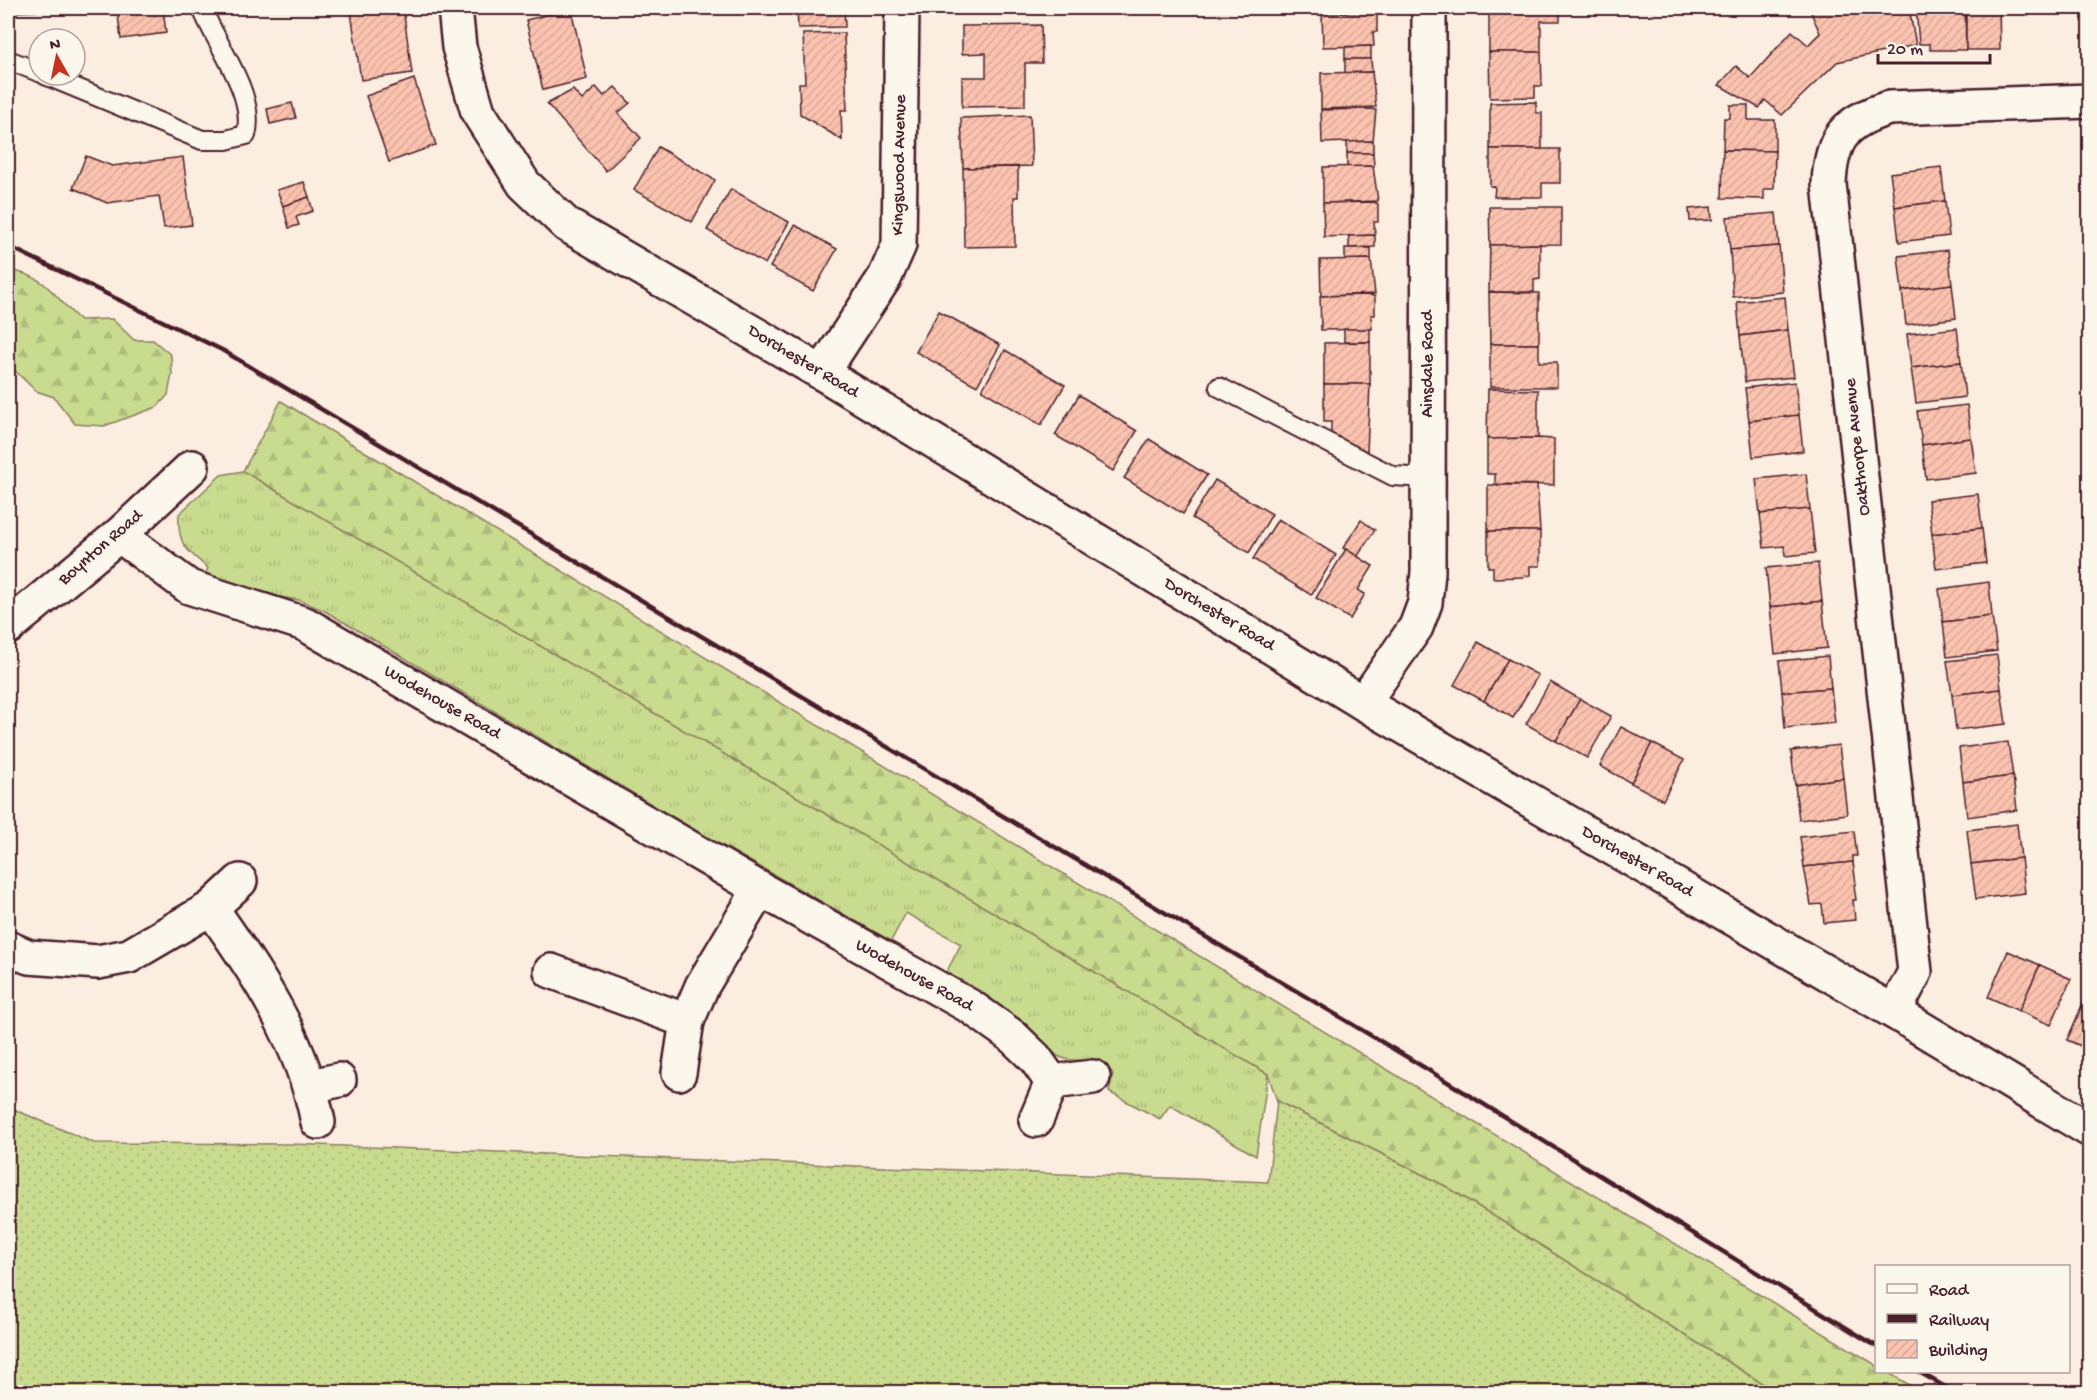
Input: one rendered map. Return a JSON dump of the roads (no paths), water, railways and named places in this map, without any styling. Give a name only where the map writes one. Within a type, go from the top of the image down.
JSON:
[{"type":"street","name":"Dorchester Road","points":[[455,8],[459,47],[478,112],[524,184],[567,225],[822,373],[1363,703],[1894,1012],[2090,1130]]},
{"type":"street","name":"Kingswood Avenue","points":[[822,373],[885,277],[899,244],[902,8]]},
{"type":"street","name":"Ainsdale Road","points":[[1363,703],[1416,627],[1425,603],[1428,478],[1429,8]]},
{"type":"street","name":"Oakthorpe Avenue","points":[[1894,1012],[1915,972],[1829,184],[1830,161],[1838,139],[1851,124],[1869,114],[1889,108],[2090,101]]},
{"type":"street","name":"Boynton Road","points":[[8,627],[119,535],[192,467]]},
{"type":"street","name":"Wodehouse Road","points":[[119,535],[189,587],[305,624],[760,889],[972,1007],[1012,1036],[1035,1058],[1052,1082]]},
{"type":"street","points":[[8,948],[29,957],[98,962],[129,956],[211,908],[240,880]]},
{"type":"street","points":[[679,1073],[687,1021],[702,986],[760,889]]},
{"type":"street","points":[[211,908],[252,966],[325,1083],[318,1122]]},
{"type":"street","points":[[551,971],[687,1021]]},
{"type":"street","points":[[1036,1120],[1052,1082],[1093,1077]]},
{"type":"lane","points":[[74,87],[202,140],[226,141],[246,135],[249,122],[246,104],[202,8]]},
{"type":"lane","points":[[8,60],[27,67]]},
{"type":"lane","points":[[1219,387],[1394,476],[1428,478]]},
{"type":"railway","points":[[8,246],[222,350],[1412,1060],[1875,1345]]},
{"type":"railway","points":[[1921,1373],[1954,1392]]}]
